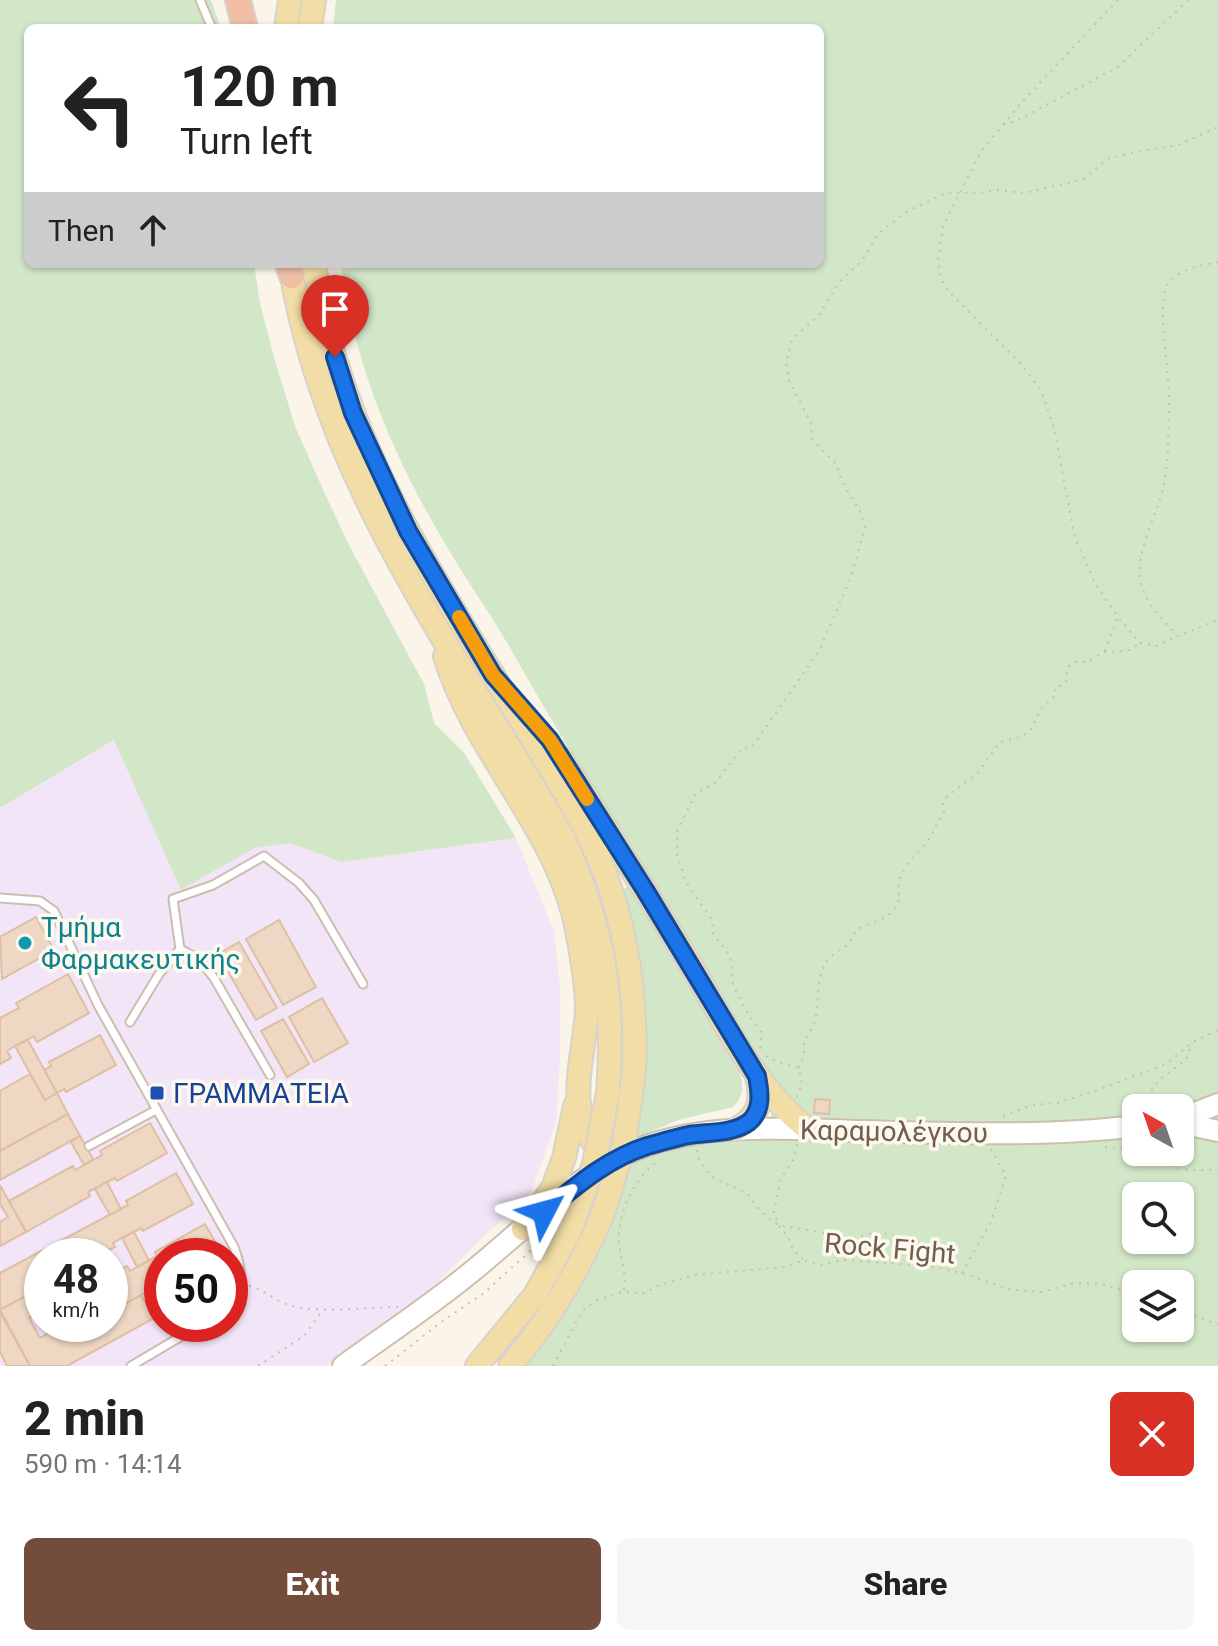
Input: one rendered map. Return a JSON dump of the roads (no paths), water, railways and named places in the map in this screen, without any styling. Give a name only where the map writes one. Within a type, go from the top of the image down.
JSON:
[{"type":"highway","points":[[238,0],[244,24]]},
{"type":"main road","points":[[287,24],[290,0]]},
{"type":"main road","points":[[311,24],[314,0]]},
{"type":"main road","points":[[290,268],[307,348],[330,420],[354,476],[388,545],[563,837],[597,926],[609,998],[611,1047],[608,1093],[594,1164],[569,1233],[535,1295],[506,1335],[477,1366]]},
{"type":"main road","points":[[315,268],[330,340],[353,413],[375,465],[408,531],[559,782],[604,871],[630,970],[635,1020],[634,1072],[624,1146],[602,1216],[569,1287],[510,1366]]},
{"type":"main road","points":[[435,625],[455,688],[538,831],[573,909],[587,1006],[579,1089],[564,1158],[553,1188],[529,1235]]},
{"type":"main road","points":[[493,675],[550,740],[757,1076],[803,1136]]},
{"type":"main road","points":[[737,1129],[751,1120],[758,1110],[757,1076]]},
{"type":"main road","points":[[579,1089],[580,1119],[594,1143],[600,1149],[623,1156]]},
{"type":"main road","points":[[1194,1115],[1218,1104]]},
{"type":"main road","name":"Καραμολέγκου","points":[[343,1366],[472,1272],[529,1235],[584,1179],[623,1156],[648,1146],[688,1135],[737,1129],[803,1136],[993,1138],[1108,1130],[1122,1122]]},
{"type":"main road","points":[[1194,1125],[1218,1131]]},
{"type":"lane","points":[[200,0],[210,24]]},
{"type":"lane","points":[[130,1022],[159,974],[180,949],[173,899],[213,885],[264,856],[299,883],[314,900],[363,984]]},
{"type":"lane","points":[[0,898],[40,901],[54,911],[98,1005],[229,1238]]},
{"type":"lane","points":[[180,949],[199,959],[214,978],[270,1075]]},
{"type":"lane","points":[[89,1146],[156,1110]]},
{"type":"lane","points":[[131,1366],[172,1342]]},
{"type":"place","name":"Τμήμα Φαρμακευτικής","points":[[25,943]]},
{"type":"place","name":"ΓΡΑΜΜΑΤΕΙΑ","points":[[157,1093]]}]
